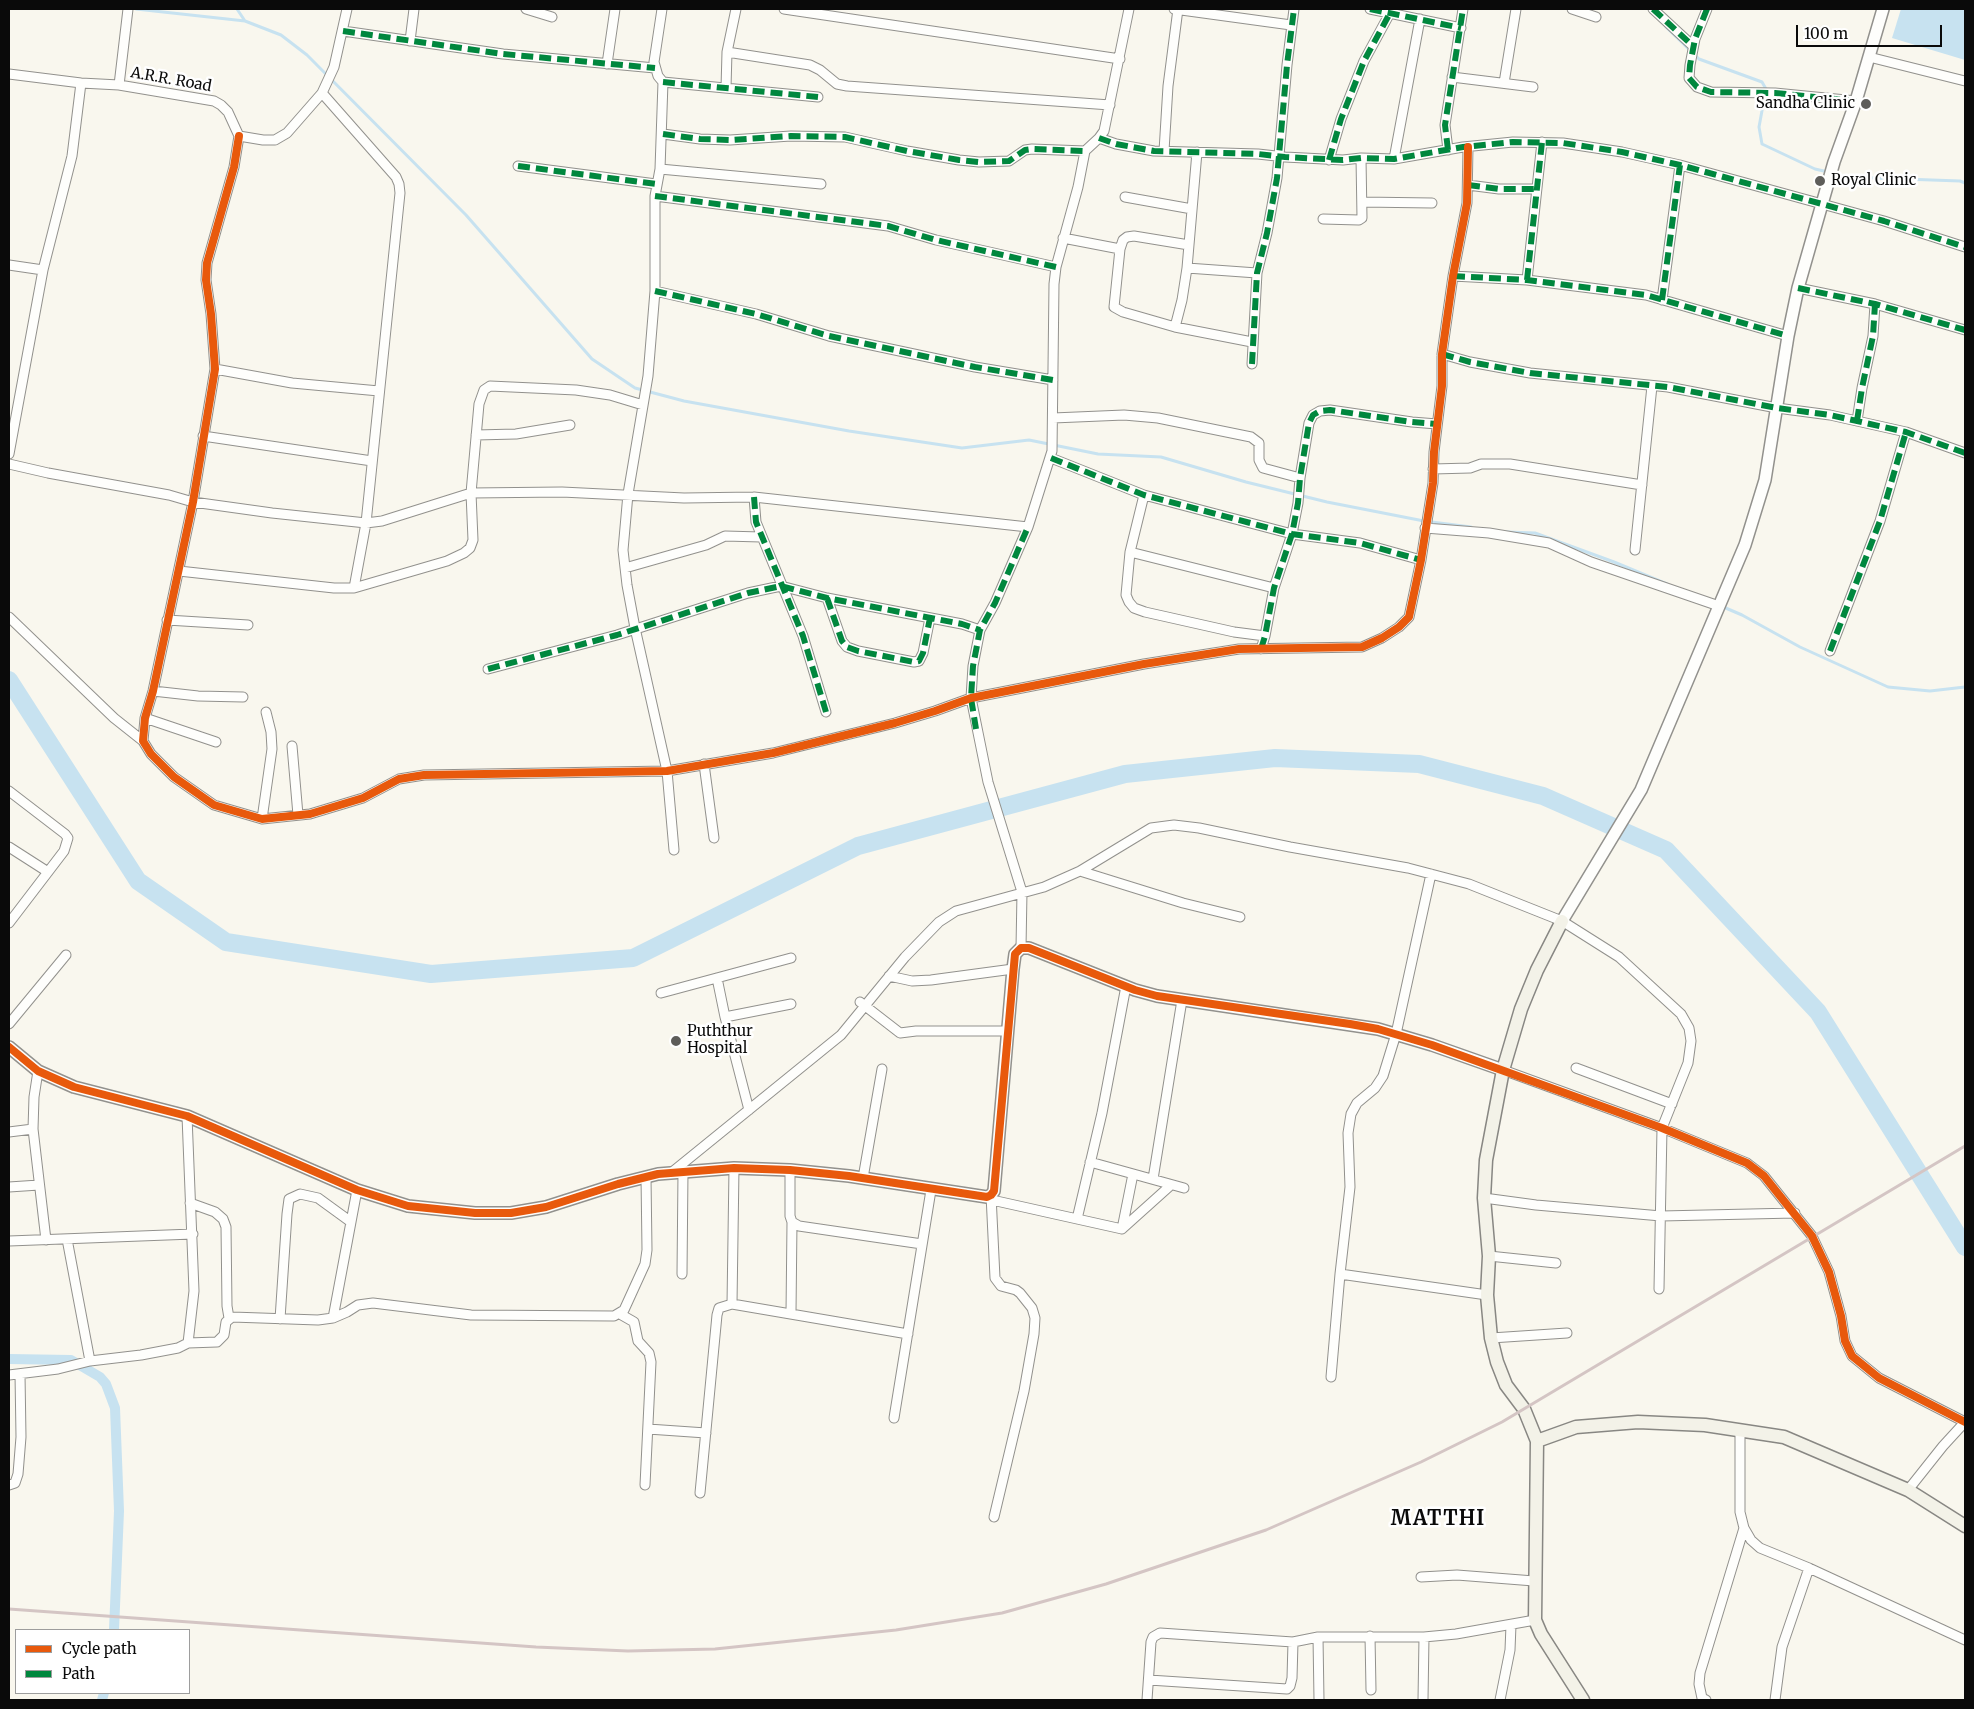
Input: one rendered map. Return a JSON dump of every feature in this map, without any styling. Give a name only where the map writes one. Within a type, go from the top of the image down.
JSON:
[{"type":"main road","points":[[1562,921],[1537,970],[1521,1009],[1503,1070],[1486,1160],[1484,1198],[1489,1256],[1487,1295],[1497,1362],[1506,1385],[1524,1409],[1537,1441],[1535,1620],[1541,1634],[1583,1700]]},
{"type":"main road","points":[[1537,1441],[1576,1427],[1638,1422],[1705,1426],[1784,1437],[1908,1490],[1965,1526]]},
{"type":"street","points":[[143,741],[144,718],[153,691],[193,502],[214,369],[211,314],[206,280],[207,263],[234,167],[239,136],[275,140],[287,133],[324,90],[334,67],[343,31],[346,9]]},
{"type":"street","points":[[410,41],[414,9]]},
{"type":"street","points":[[526,9],[552,17]]},
{"type":"street","points":[[607,64],[615,9]]},
{"type":"street","points":[[662,9],[654,55],[655,68],[663,82],[663,134],[660,169],[655,196],[655,291],[648,376],[628,494],[623,550],[635,628],[667,771],[674,850]]},
{"type":"street","points":[[726,88],[727,52],[736,9]]},
{"type":"street","points":[[784,9],[1120,59]]},
{"type":"street","points":[[994,1517],[1024,1391],[1034,1334],[1034,1318],[1032,1308],[1016,1290],[1001,1286],[994,1278],[992,1197],[1015,954],[1021,948],[1022,892],[988,782],[976,729],[971,698],[973,666],[980,630],[995,602],[1028,527],[1052,454],[1054,284],[1056,267],[1078,187],[1085,151],[1104,131],[1129,9]]},
{"type":"street","points":[[1174,9],[1292,25]]},
{"type":"street","points":[[1164,151],[1168,86],[1178,9]]},
{"type":"street","points":[[1252,364],[1256,273],[1267,232],[1277,178],[1294,9]]},
{"type":"street","points":[[1370,9],[1461,28]]},
{"type":"street","points":[[1448,150],[1445,125],[1463,9]]},
{"type":"street","points":[[1504,83],[1516,9]]},
{"type":"street","points":[[1572,9],[1596,17]]},
{"type":"street","points":[[1653,9],[1694,42]]},
{"type":"street","points":[[1707,9],[1694,42],[1688,78],[1697,87],[1711,92],[1775,93],[1856,101]]},
{"type":"street","points":[[1562,921],[1641,790],[1745,545],[1765,480],[1788,336],[1798,288],[1828,181],[1856,101],[1883,9]]},
{"type":"street","points":[[119,85],[127,12]]},
{"type":"street","points":[[1329,160],[1341,119],[1364,61],[1390,13]]},
{"type":"street","points":[[1394,159],[1420,19]]},
{"type":"street","points":[[343,31],[504,54],[655,68]]},
{"type":"street","points":[[727,52],[810,65],[820,70],[837,84],[847,86],[1110,105]]},
{"type":"street","points":[[1869,57],[1965,81]]},
{"type":"street","name":"A.R.R. Road","points":[[9,74],[81,83],[119,85],[214,101],[228,112],[239,136]]},
{"type":"street","points":[[1452,77],[1533,87]]},
{"type":"street","points":[[663,82],[818,97]]},
{"type":"street","points":[[9,454],[43,270],[72,156],[81,83]]},
{"type":"street","points":[[324,90],[400,184],[366,523],[354,588]]},
{"type":"street","points":[[663,134],[700,140],[791,136],[845,137],[907,151],[979,162],[1009,161],[1025,150],[1032,149],[1085,151]]},
{"type":"street","points":[[1099,138],[1129,147],[1164,151],[1258,154],[1329,160],[1360,158],[1394,159],[1513,142],[1563,143],[1622,152],[1680,165],[1822,204],[1965,247]]},
{"type":"street","points":[[1527,280],[1542,142]]},
{"type":"street","points":[[9,617],[114,718],[143,741],[151,754],[174,777],[214,805],[262,819],[310,814],[363,798],[399,778],[424,775],[667,771],[773,753],[895,723],[971,698],[1144,664],[1239,649],[1362,647],[1382,638],[1399,627],[1409,617],[1421,560],[1429,506],[1442,386],[1442,354],[1453,276],[1463,229],[1468,185],[1468,147]]},
{"type":"street","points":[[1175,327],[1187,268],[1197,152]]},
{"type":"street","points":[[1323,218],[1361,220],[1360,158]]},
{"type":"street","points":[[1662,300],[1680,165]]},
{"type":"street","points":[[518,166],[656,184]]},
{"type":"street","points":[[660,169],[821,184]]},
{"type":"street","points":[[1468,185],[1499,189],[1536,189]]},
{"type":"street","points":[[655,196],[888,226],[936,240],[1056,267]]},
{"type":"street","points":[[1125,198],[1192,210]]},
{"type":"street","points":[[1362,202],[1432,203]]},
{"type":"street","points":[[1189,245],[1134,236],[1123,240],[1120,249],[1114,307],[1122,312],[1175,327],[1252,342]]},
{"type":"street","points":[[1064,238],[1120,249]]},
{"type":"street","points":[[9,265],[43,270]]},
{"type":"street","points":[[1187,268],[1256,273]]},
{"type":"street","points":[[1453,276],[1527,280],[1612,290],[1662,300],[1788,336]]},
{"type":"street","points":[[1798,288],[1875,304],[1965,330]]},
{"type":"street","points":[[655,291],[756,314],[829,336],[974,367],[1053,380]]},
{"type":"street","points":[[1857,421],[1873,336],[1875,304]]},
{"type":"street","points":[[1442,354],[1470,362],[1530,373],[1652,386],[1857,421],[1906,432],[1965,453]]},
{"type":"street","points":[[214,369],[292,383],[379,391]]},
{"type":"street","points":[[179,571],[334,588],[354,588],[447,561],[464,553],[470,548],[473,540],[471,493],[480,396],[484,390],[490,386],[576,390],[644,402]]},
{"type":"street","points":[[1635,550],[1652,386]]},
{"type":"street","points":[[1260,649],[1265,636],[1274,588],[1292,534],[1310,423],[1313,415],[1320,411],[1330,410],[1438,424]]},
{"type":"street","points":[[1053,422],[1124,415],[1158,418],[1251,437],[1259,443],[1259,460],[1262,468],[1300,481]]},
{"type":"street","points":[[476,435],[516,434],[570,425]]},
{"type":"street","points":[[1830,651],[1880,521],[1906,432]]},
{"type":"street","points":[[202,436],[372,461]]},
{"type":"street","points":[[1052,454],[1144,495],[1292,534],[1360,543],[1421,560]]},
{"type":"street","points":[[9,464],[169,495],[193,502],[366,523],[382,520],[471,493],[562,492],[684,498],[754,497],[1028,527]]},
{"type":"street","points":[[1433,469],[1458,470],[1482,464],[1510,464],[1642,485]]},
{"type":"street","points":[[1144,495],[1130,552],[1126,595],[1134,608],[1234,632],[1265,636]]},
{"type":"street","points":[[754,497],[756,522],[761,537],[803,636],[826,712]]},
{"type":"street","points":[[1425,530],[1489,533],[1550,543],[1592,562],[1717,611]]},
{"type":"street","points":[[625,568],[706,545],[725,536],[761,537]]},
{"type":"street","points":[[1130,552],[1274,588]]},
{"type":"street","points":[[488,669],[635,628],[748,593],[781,586],[827,598],[930,618],[980,630]]},
{"type":"street","points":[[827,598],[842,641],[847,647],[858,651],[914,662],[919,661],[923,653],[930,618]]},
{"type":"street","points":[[167,620],[248,625]]},
{"type":"street","points":[[153,691],[198,696],[244,697]]},
{"type":"street","points":[[262,819],[272,749],[271,732],[266,712]]},
{"type":"street","points":[[144,718],[216,742]]},
{"type":"street","points":[[292,746],[298,815]]},
{"type":"street","points":[[704,764],[714,838]]},
{"type":"street","points":[[9,790],[66,834],[68,838],[64,851],[12,913],[9,923]]},
{"type":"street","points":[[671,1173],[841,1035],[862,1004],[939,922],[956,911],[1044,887],[1080,871],[1151,828],[1174,825],[1199,828],[1290,847],[1408,868],[1469,884],[1562,921],[1619,957],[1681,1014],[1689,1028],[1692,1041],[1688,1063],[1662,1128],[1659,1289]]},
{"type":"street","points":[[9,847],[48,872]]},
{"type":"street","points":[[1080,871],[1183,903],[1240,917]]},
{"type":"street","points":[[1331,1377],[1350,1187],[1348,1133],[1350,1114],[1357,1103],[1375,1088],[1384,1076],[1396,1034],[1431,874]]},
{"type":"street","points":[[1021,948],[1029,948],[1126,986],[1157,996],[1350,1024],[1396,1034],[1503,1070],[1662,1128],[1747,1163],[1764,1176],[1812,1236],[1829,1272],[1841,1316],[1845,1341],[1852,1356],[1879,1378],[1965,1422],[1908,1490]]},
{"type":"street","points":[[9,1024],[66,955]]},
{"type":"street","points":[[661,993],[791,958]]},
{"type":"street","points":[[889,976],[912,981],[931,980],[1014,969]]},
{"type":"street","points":[[717,978],[749,1110]]},
{"type":"street","points":[[1077,1219],[1126,986]]},
{"type":"street","points":[[1153,1179],[1182,1000]]},
{"type":"street","points":[[725,1017],[791,1004]]},
{"type":"street","points":[[862,1004],[900,1033],[916,1031],[1008,1031]]},
{"type":"street","points":[[9,1047],[38,1071],[74,1087],[187,1116],[357,1190],[408,1206],[475,1213],[511,1213],[546,1207],[646,1177],[734,1168],[790,1170],[863,1178],[931,1190],[992,1197],[1122,1229]]},
{"type":"street","points":[[1576,1068],[1672,1104]]},
{"type":"street","points":[[863,1178],[882,1070]]},
{"type":"street","points":[[38,1071],[34,1097],[33,1129],[46,1240]]},
{"type":"street","points":[[187,1116],[194,1291],[188,1343]]},
{"type":"street","points":[[9,1132],[33,1129]]},
{"type":"street","points":[[1090,1162],[1184,1188]]},
{"type":"street","points":[[732,1304],[734,1168]]},
{"type":"street","points":[[790,1170],[790,1216],[792,1222],[791,1313]]},
{"type":"street","points":[[682,1274],[683,1172]]},
{"type":"street","points":[[1122,1229],[1133,1174]]},
{"type":"street","points":[[229,1318],[318,1320],[332,1318],[358,1305],[373,1303],[471,1315],[593,1317],[620,1314],[637,1283],[645,1264],[648,1250],[646,1177]]},
{"type":"street","points":[[9,1187],[39,1185]]},
{"type":"street","points":[[1122,1229],[1172,1185]]},
{"type":"street","points":[[332,1318],[357,1190]]},
{"type":"street","points":[[894,1418],[931,1190]]},
{"type":"street","points":[[280,1318],[286,1214],[289,1198],[300,1194],[318,1198],[351,1222]]},
{"type":"street","points":[[1484,1198],[1536,1205],[1661,1216],[1795,1213]]},
{"type":"street","points":[[9,1375],[142,1355],[178,1348],[188,1343],[220,1341],[224,1335],[226,1322],[229,1318],[227,1306],[226,1227],[223,1219],[215,1212],[190,1203]]},
{"type":"street","points":[[792,1222],[799,1226],[832,1232],[922,1244]]},
{"type":"street","points":[[9,1242],[193,1234]]},
{"type":"street","points":[[67,1239],[82,1363]]},
{"type":"street","points":[[1489,1256],[1556,1263]]},
{"type":"street","points":[[1340,1274],[1487,1295]]},
{"type":"street","points":[[700,1493],[716,1315],[719,1308],[732,1304],[908,1334]]},
{"type":"street","points":[[620,1314],[634,1322],[638,1341],[650,1356],[645,1485]]},
{"type":"street","points":[[1492,1338],[1567,1333]]},
{"type":"street","points":[[9,1484],[15,1483],[18,1474],[21,1437],[20,1374]]},
{"type":"street","points":[[648,1430],[706,1433]]},
{"type":"street","points":[[1740,1430],[1740,1512],[1744,1528],[1751,1540],[1760,1548],[1809,1568],[1965,1640]]},
{"type":"street","points":[[1706,1700],[1702,1698],[1699,1684],[1700,1673],[1744,1528]]},
{"type":"street","points":[[1774,1700],[1782,1647],[1809,1568]]},
{"type":"street","points":[[1421,1577],[1457,1575],[1534,1581]]},
{"type":"street","points":[[1147,1700],[1152,1642],[1153,1637],[1160,1633],[1293,1642],[1318,1637],[1424,1637],[1456,1634],[1535,1620]]},
{"type":"street","points":[[1500,1700],[1510,1650],[1511,1625]]},
{"type":"street","points":[[1370,1636],[1370,1690]]},
{"type":"street","points":[[1318,1637],[1319,1700]]},
{"type":"street","points":[[1423,1700],[1424,1637]]},
{"type":"street","points":[[1149,1680],[1286,1689],[1290,1686],[1292,1678],[1293,1642]]},
{"type":"water","points":[[1901,9],[1965,9],[1965,60],[1892,38]]},
{"type":"waterway","points":[[136,9],[245,21],[281,35],[307,55],[466,215],[592,359],[635,388],[684,401],[849,431],[962,448],[1029,440],[1098,454],[1161,457],[1246,482],[1327,502],[1424,521],[1471,527]]},
{"type":"waterway","points":[[237,9],[245,21]]},
{"type":"waterway","points":[[1666,27],[1699,59],[1762,82],[1766,89],[1759,127],[1762,144],[1815,169],[1828,172]]},
{"type":"waterway","points":[[1834,174],[1847,177],[1960,181],[1965,183]]},
{"type":"waterway","points":[[1507,532],[1535,533],[1667,584]]},
{"type":"waterway","points":[[1721,606],[1742,615],[1800,647],[1888,687],[1930,691],[1965,687]]},
{"type":"waterway","points":[[9,680],[138,881],[226,942],[431,974],[633,958],[858,846],[1125,774],[1275,758],[1419,764],[1543,796],[1666,850],[1818,1012],[1965,1247]]},
{"type":"waterway","points":[[9,1359],[71,1360],[100,1377],[106,1384],[115,1408],[119,1511],[114,1629]]},
{"type":"waterway","points":[[102,1700],[104,1694]]},
{"type":"railway","points":[[9,1609],[536,1647],[628,1651],[715,1649],[896,1630],[1002,1613],[1106,1584],[1266,1530],[1421,1462],[1502,1422],[1965,1146]]},
{"type":"marked path","points":[[1252,364],[1257,273],[1267,233],[1277,178],[1294,9]]},
{"type":"marked path","points":[[1370,9],[1461,28]]},
{"type":"marked path","points":[[1448,150],[1445,125],[1463,9]]},
{"type":"marked path","points":[[1653,9],[1693,46]]},
{"type":"marked path","points":[[1707,9],[1695,39],[1690,65],[1689,78],[1697,87],[1711,92],[1775,93],[1856,101]]},
{"type":"marked path","points":[[1329,160],[1341,119],[1364,61],[1390,13]]},
{"type":"marked path","points":[[343,31],[503,54],[655,68]]},
{"type":"marked path","points":[[663,82],[818,97]]},
{"type":"marked path","points":[[663,134],[700,139],[730,140],[791,136],[845,137],[907,151],[979,162],[1009,161],[1025,150],[1032,149],[1085,151]]},
{"type":"marked path","points":[[1099,138],[1116,144],[1154,151],[1258,154],[1343,160],[1361,158],[1394,159],[1463,147],[1513,142],[1563,143],[1622,152],[1680,165],[1884,221],[1965,247]]},
{"type":"marked path","points":[[1527,280],[1542,142]]},
{"type":"marked path","points":[[1662,300],[1680,165]]},
{"type":"marked path","points":[[518,166],[656,184]]},
{"type":"marked path","points":[[1468,185],[1499,189],[1536,189]]},
{"type":"marked path","points":[[655,196],[888,226],[936,240],[1056,267]]},
{"type":"marked path","points":[[1453,276],[1527,280],[1646,295],[1788,336]]},
{"type":"marked path","points":[[1798,288],[1875,304],[1965,330]]},
{"type":"marked path","points":[[655,291],[756,314],[829,336],[975,367],[1053,380]]},
{"type":"marked path","points":[[1857,421],[1873,336],[1875,304]]},
{"type":"marked path","points":[[1442,354],[1470,362],[1530,373],[1668,387],[1777,408],[1830,415],[1906,432],[1965,453]]},
{"type":"marked path","points":[[1261,649],[1274,588],[1292,534],[1309,423],[1313,415],[1320,411],[1330,410],[1437,424]]},
{"type":"marked path","points":[[1830,651],[1880,521],[1906,432]]},
{"type":"marked path","points":[[1051,458],[1144,495],[1292,534],[1360,543],[1421,560],[1422,556]]},
{"type":"marked path","points":[[754,497],[756,522],[803,636],[826,712]]},
{"type":"marked path","points":[[976,729],[971,698],[973,666],[980,630],[995,603],[1028,527]]},
{"type":"marked path","points":[[488,669],[617,635],[748,593],[781,586],[827,598],[962,624],[980,630]]},
{"type":"marked path","points":[[827,598],[842,641],[847,647],[858,651],[914,662],[919,661],[923,653],[930,618]]},
{"type":"cycle path","points":[[239,136],[234,167],[207,263],[206,280],[211,314],[215,369],[193,502],[153,691],[145,718],[143,741],[151,754],[174,777],[214,805],[262,819],[310,814],[363,798],[399,779],[424,775],[667,771],[773,753],[895,723],[971,698],[1144,664],[1239,649],[1362,647],[1382,638],[1399,627],[1409,617],[1421,560],[1433,483],[1434,452],[1442,386],[1442,354],[1453,276],[1467,203],[1468,147]]},
{"type":"cycle path","points":[[9,1047],[38,1071],[74,1087],[187,1116],[357,1190],[408,1206],[475,1213],[511,1213],[546,1207],[618,1184],[658,1174],[734,1168],[790,1170],[849,1176],[987,1197],[994,1191],[1015,954],[1021,948],[1029,948],[1135,990],[1157,996],[1350,1024],[1378,1029],[1432,1045],[1662,1128],[1747,1163],[1764,1176],[1812,1236],[1829,1272],[1841,1316],[1845,1341],[1852,1356],[1879,1378],[1965,1422]]},
{"type":"place","name":"Sandha Clinic","points":[[1866,104]]},
{"type":"place","name":"Royal Clinic","points":[[1820,181]]},
{"type":"place","name":"Puththur Hospital","points":[[676,1041]]},
{"type":"district","name":"MATTHI","points":[[1438,1519]]}]
